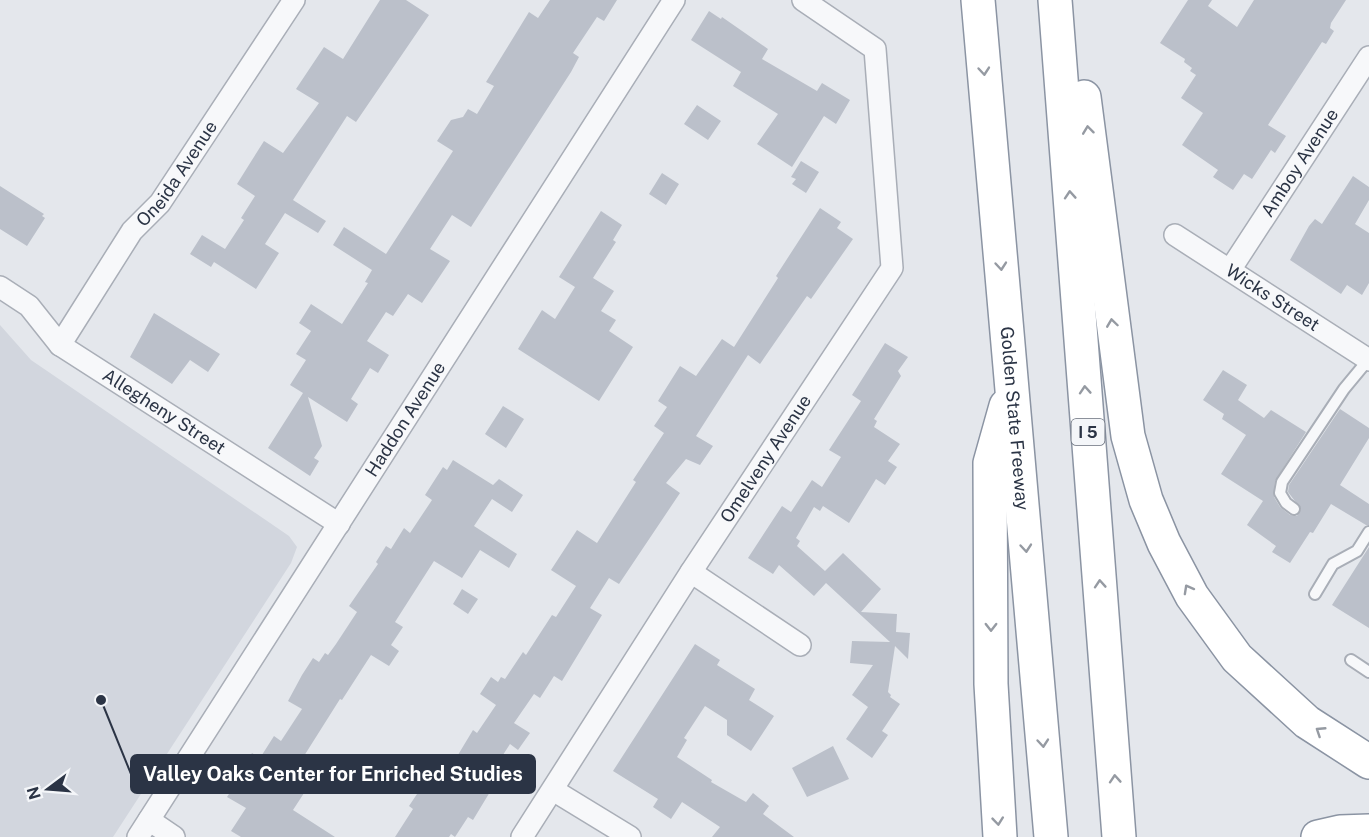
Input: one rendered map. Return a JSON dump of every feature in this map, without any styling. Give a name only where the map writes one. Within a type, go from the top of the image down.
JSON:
[{"type":"highway","name":"Golden State Freeway","points":[[980,4],[1051,837]]},
{"type":"highway","points":[[1056,14],[1082,83],[1128,436],[1146,500],[1164,543],[1192,596],[1237,658],[1307,722],[1369,762]]},
{"type":"highway","name":"I 5","points":[[1056,14],[1119,837]]},
{"type":"highway","points":[[1000,837],[991,684],[990,463],[1011,386]]},
{"type":"highway","points":[[1318,837],[1340,832],[1369,831]]},
{"type":"street","name":"Haddon Avenue","points":[[143,829],[674,0]]},
{"type":"street","name":"Omelveny Avenue","points":[[522,837],[691,572],[892,268],[875,49],[803,0]]},
{"type":"street","name":"Oneida Avenue","points":[[60,345],[132,231],[160,203],[289,2]]},
{"type":"street","name":"Amboy Avenue","points":[[1230,270],[1369,57]]},
{"type":"street","name":"Wicks Street","points":[[1175,235],[1368,360]]},
{"type":"street","name":"Allegheny Street","points":[[0,287],[29,306],[60,345],[339,524]]},
{"type":"street","points":[[691,572],[800,645]]},
{"type":"street","points":[[553,790],[630,837]]},
{"type":"street","points":[[143,829],[174,837]]},
{"type":"lane","points":[[1294,509],[1280,494],[1282,482],[1344,389],[1368,360]]},
{"type":"lane","points":[[1315,594],[1334,564],[1357,551],[1369,532]]},
{"type":"lane","points":[[1351,660],[1369,672]]},
{"type":"shaded area","points":[[0,325],[31,360],[289,536],[297,547],[291,563],[113,837],[0,837]]},
{"type":"building","points":[[380,0],[406,0],[429,15],[356,122],[347,116],[293,200],[326,221],[318,233],[285,213],[265,244],[279,253],[256,289],[214,262],[211,267],[190,254],[202,235],[225,249],[244,220],[241,218],[255,196],[237,184],[264,141],[283,153],[319,103],[296,89],[324,47],[343,59]]},
{"type":"building","points":[[550,0],[617,0],[604,21],[597,17],[573,53],[579,57],[571,72],[471,227],[452,215],[430,249],[450,261],[422,303],[408,294],[393,316],[386,312],[367,341],[389,355],[378,373],[370,368],[351,399],[358,404],[347,422],[308,397],[322,446],[314,458],[319,461],[310,476],[268,448],[303,393],[290,385],[306,360],[296,354],[311,331],[299,323],[311,304],[342,324],[368,283],[365,282],[372,270],[333,245],[344,227],[386,254],[453,151],[437,141],[451,120],[463,117],[468,109],[477,114],[494,86],[486,82],[529,12],[538,18]]},
{"type":"building","points":[[1188,0],[1212,0],[1208,6],[1237,27],[1254,0],[1346,0],[1331,23],[1330,28],[1334,31],[1326,44],[1322,42],[1268,125],[1286,136],[1275,153],[1271,150],[1252,179],[1244,174],[1233,190],[1213,177],[1218,170],[1182,145],[1203,113],[1181,98],[1196,75],[1190,71],[1192,68],[1184,62],[1185,59],[1160,43]]},
{"type":"building","points":[[709,11],[721,19],[722,17],[768,49],[762,59],[817,91],[822,83],[850,100],[836,124],[824,116],[792,167],[757,144],[778,114],[733,86],[741,72],[691,40]]},
{"type":"building","points":[[697,105],[721,121],[708,140],[684,124]]},
{"type":"building","points":[[801,161],[819,172],[806,193],[792,184],[796,179],[791,177]]},
{"type":"building","points":[[662,173],[679,184],[666,205],[649,194]]},
{"type":"building","points":[[1353,176],[1369,187],[1369,200],[1355,224],[1369,233],[1369,283],[1362,295],[1347,285],[1341,294],[1290,260],[1309,226],[1315,219],[1322,224]]},
{"type":"building","points":[[0,186],[44,214],[42,216],[45,218],[27,246],[0,229]]},
{"type":"building","points":[[820,208],[841,222],[837,228],[853,239],[811,299],[807,296],[760,364],[748,355],[696,436],[713,446],[700,465],[686,459],[666,483],[680,493],[619,584],[609,578],[590,608],[602,615],[562,681],[554,676],[540,698],[534,694],[514,723],[530,733],[518,750],[510,744],[492,772],[499,777],[473,820],[468,817],[455,837],[451,834],[449,837],[395,837],[413,809],[409,806],[423,785],[435,793],[473,730],[477,733],[496,705],[480,694],[491,677],[498,682],[501,677],[505,679],[523,652],[526,655],[552,615],[556,617],[576,586],[551,570],[577,530],[597,543],[636,482],[633,480],[664,433],[654,426],[667,407],[658,401],[680,366],[696,376],[722,339],[734,347]]},
{"type":"building","points":[[601,211],[622,225],[613,240],[616,242],[593,278],[614,291],[601,311],[616,320],[609,331],[633,347],[599,401],[518,349],[542,310],[555,319],[575,287],[559,277]]},
{"type":"building","points":[[154,313],[220,354],[208,372],[190,360],[172,384],[130,357]]},
{"type":"building","points":[[885,343],[908,357],[898,371],[901,376],[874,419],[877,421],[874,427],[900,444],[888,461],[897,467],[885,485],[876,479],[849,523],[823,506],[820,511],[814,507],[796,538],[800,541],[797,546],[825,571],[843,553],[881,589],[861,612],[897,614],[896,632],[910,633],[908,659],[895,646],[888,692],[890,697],[900,704],[882,731],[888,735],[872,758],[846,739],[868,707],[852,695],[873,665],[850,663],[852,641],[890,642],[826,583],[814,596],[779,565],[773,574],[748,558],[782,506],[791,512],[812,480],[822,487],[841,457],[829,450],[861,401],[852,395]]},
{"type":"building","points":[[1223,370],[1247,385],[1238,400],[1264,418],[1271,410],[1306,432],[1275,481],[1274,497],[1280,507],[1290,515],[1297,516],[1301,509],[1288,492],[1289,485],[1340,409],[1369,428],[1369,438],[1340,485],[1369,504],[1369,525],[1331,504],[1290,563],[1272,552],[1276,546],[1247,525],[1263,501],[1221,474],[1246,435],[1222,419],[1224,414],[1203,400]]},
{"type":"building","points":[[503,406],[524,419],[506,448],[485,434]]},
{"type":"building","points":[[453,460],[493,485],[499,479],[523,495],[512,512],[492,499],[474,526],[517,554],[509,568],[480,550],[462,578],[434,561],[395,622],[403,627],[391,645],[399,651],[389,666],[371,655],[342,700],[340,699],[304,756],[321,767],[293,810],[335,837],[241,837],[231,831],[246,808],[227,797],[244,771],[241,769],[252,753],[260,758],[274,736],[281,741],[302,709],[288,701],[302,675],[313,658],[319,662],[325,653],[328,655],[336,644],[357,612],[349,606],[378,564],[376,562],[386,546],[391,549],[404,528],[410,533],[432,500],[425,495],[443,467],[447,470]]},
{"type":"building","points":[[1369,547],[1369,628],[1332,605]]},
{"type":"building","points":[[462,589],[478,599],[468,614],[453,604]]},
{"type":"building","points":[[695,644],[720,660],[717,665],[755,689],[749,700],[774,716],[751,751],[727,735],[727,720],[705,706],[684,738],[687,740],[677,757],[712,780],[711,782],[746,802],[753,793],[769,806],[763,814],[794,837],[712,837],[720,827],[682,802],[671,819],[653,807],[658,799],[613,771]]},
{"type":"building","points":[[833,746],[849,779],[807,797],[792,768]]},
{"type":"place","name":"Valley Oaks Center for Enriched Studies","points":[[101,700]]}]
